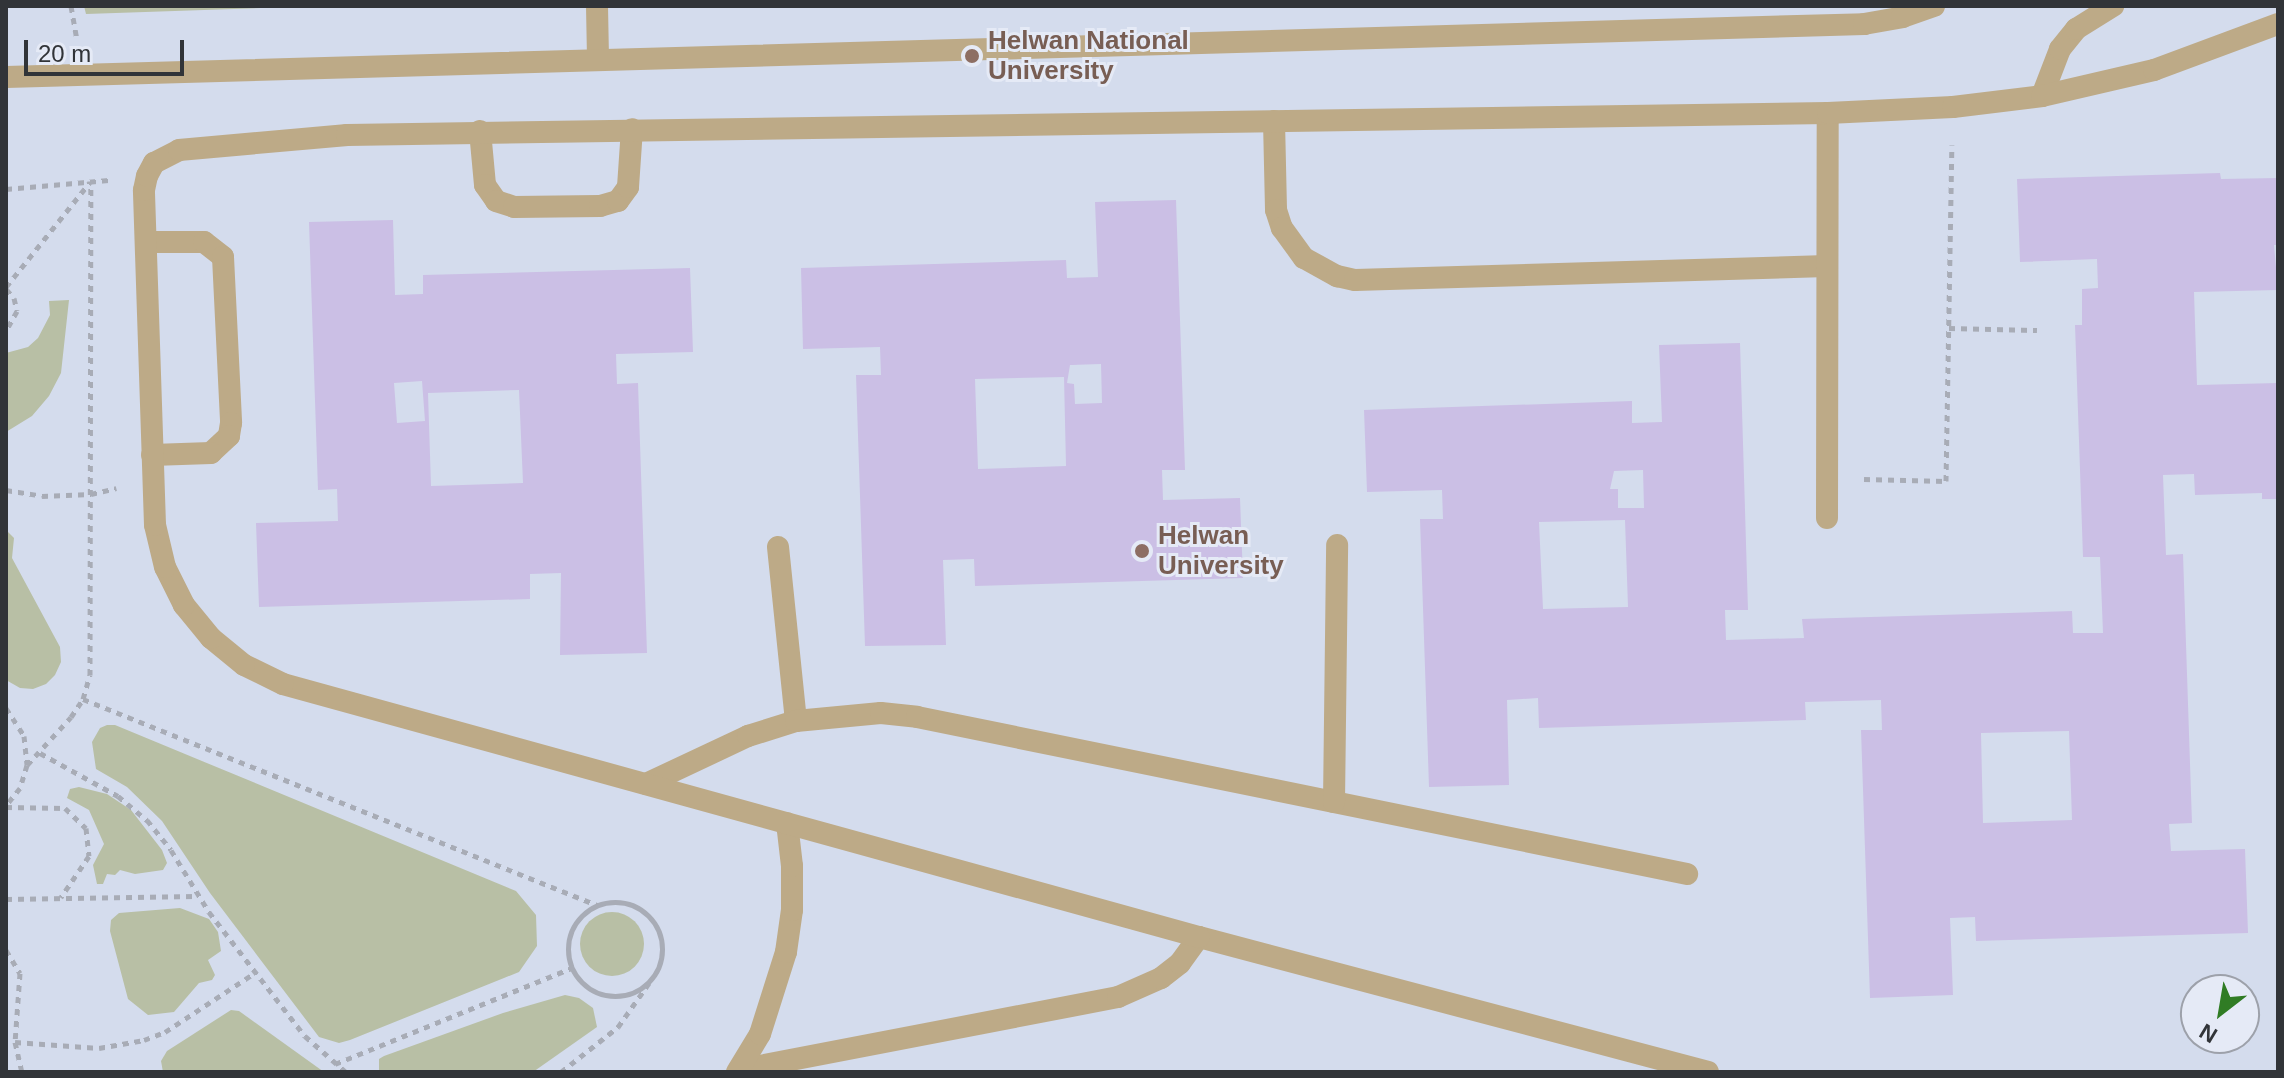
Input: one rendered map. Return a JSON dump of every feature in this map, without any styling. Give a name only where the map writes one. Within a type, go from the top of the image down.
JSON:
[{"type":"lane","points":[[597,6],[598,60]]},
{"type":"lane","points":[[6,77],[1864,24],[1902,17],[1934,6]]},
{"type":"lane","points":[[2042,96],[2060,49],[2076,29],[2113,6]]},
{"type":"lane","points":[[1708,1072],[1199,937],[283,684],[244,665],[211,638],[184,605],[165,567],[155,525],[151,480],[146,242],[147,176],[154,163],[179,150],[347,135],[1828,113],[1953,107],[2042,96],[2154,70],[2278,24]]},
{"type":"lane","points":[[1827,518],[1828,113]]},
{"type":"lane","points":[[1274,121],[1276,210],[1282,228],[1304,258],[1337,276],[1355,280],[1827,266]]},
{"type":"lane","points":[[480,131],[485,185],[496,201],[514,207],[571,207],[609,206],[624,195],[628,187],[632,129]]},
{"type":"lane","points":[[146,242],[204,242],[223,257],[231,423],[229,436],[211,453],[152,455]]},
{"type":"lane","points":[[1334,802],[1337,545]]},
{"type":"lane","points":[[778,547],[796,721]]},
{"type":"lane","points":[[646,784],[748,736],[796,721],[845,714],[917,717],[1687,874]]},
{"type":"lane","points":[[738,1071],[765,1021],[786,952],[792,910],[792,866],[787,823]]},
{"type":"lane","points":[[738,1071],[1118,997],[1161,978],[1180,963],[1199,937]]},
{"type":"path","points":[[1827,479],[1946,481],[1953,107]]},
{"type":"path","points":[[6,189],[147,176]]},
{"type":"path","points":[[6,331],[17,311],[14,298],[6,288],[91,181]]},
{"type":"path","points":[[27,765],[83,699],[90,675],[91,181]]},
{"type":"path","points":[[1949,328],[2037,330]]},
{"type":"path","points":[[6,490],[42,496],[91,494],[151,480]]},
{"type":"path","points":[[83,699],[597,905]]},
{"type":"path","points":[[6,708],[24,736],[27,765],[20,788],[6,806]]},
{"type":"path","points":[[40,753],[118,796],[147,820],[171,850],[197,896],[305,1036],[346,1072]]},
{"type":"path","points":[[6,806],[65,808],[86,828],[89,856],[60,898]]},
{"type":"path","points":[[6,899],[197,896]]},
{"type":"path","points":[[561,1072],[618,1027],[650,981],[659,966],[663,948],[654,922],[633,905],[615,901],[597,905],[581,915],[571,931],[567,950],[571,968],[582,984],[598,993],[616,997],[635,992],[650,981]]},
{"type":"path","points":[[6,950],[20,973],[15,1042],[22,1072]]},
{"type":"path","points":[[335,1064],[571,968]]},
{"type":"path","points":[[15,1042],[99,1048],[144,1040],[165,1032],[256,972]]},
{"type":"shaded area","name":"Helwan University","points":[[6,6],[2278,6],[2278,1072],[6,1072]]},
{"type":"green space","points":[[84,6],[261,6],[261,8],[86,14]]},
{"type":"green space","points":[[69,300],[61,373],[49,396],[32,416],[6,432],[6,353],[28,347],[38,338],[50,315],[49,301]]},
{"type":"green space","points":[[6,530],[14,538],[12,558],[60,647],[61,662],[55,675],[46,684],[33,689],[20,688],[6,680]]},
{"type":"green space","points":[[115,725],[516,891],[536,915],[537,946],[519,972],[350,1040],[339,1043],[319,1037],[210,893],[162,821],[127,787],[96,769],[92,742],[100,728]]},
{"type":"green space","points":[[79,787],[107,794],[131,810],[162,850],[167,863],[163,870],[135,874],[120,870],[115,875],[107,874],[103,884],[97,884],[93,865],[104,844],[89,810],[67,798],[70,789]]},
{"type":"green space","points":[[180,908],[209,919],[218,932],[221,951],[208,960],[215,975],[212,980],[199,983],[174,1012],[148,1015],[128,999],[110,931],[111,920],[119,913]]},
{"type":"green space","points":[[606,912],[618,912],[635,921],[642,932],[642,956],[635,967],[618,976],[606,976],[594,971],[585,962],[580,950],[580,938],[585,926],[594,917]]},
{"type":"green space","points":[[565,995],[579,998],[593,1008],[597,1027],[533,1072],[379,1071],[379,1059],[384,1056],[503,1013]]},
{"type":"green space","points":[[231,1010],[239,1011],[324,1072],[163,1072],[161,1061],[167,1051]]},
{"type":"building","points":[[2220,173],[2221,179],[2278,178],[2278,245],[2274,245],[2278,290],[2194,292],[2197,385],[2278,383],[2278,499],[2262,499],[2262,493],[2195,495],[2194,474],[2163,475],[2166,555],[2183,554],[2192,823],[2169,824],[2171,851],[2245,849],[2248,933],[1976,941],[1975,917],[1950,918],[1953,995],[1870,998],[1861,730],[1882,730],[1881,700],[1805,702],[1806,720],[1539,728],[1538,698],[1507,700],[1509,785],[1429,787],[1420,519],[1443,519],[1442,490],[1367,492],[1364,410],[1632,401],[1632,423],[1662,422],[1659,345],[1740,343],[1748,610],[1725,610],[1726,640],[1804,638],[1802,619],[2072,611],[2073,633],[2103,633],[2100,557],[2083,557],[2075,325],[2082,325],[2082,289],[2098,288],[2097,259],[2020,262],[2017,179]],"holes":[[[1643,470],[1644,508],[1618,508],[1618,489],[1610,489],[1614,471]],[[1625,520],[1628,607],[1543,609],[1539,522]],[[2069,731],[2072,820],[1983,823],[1981,733]]]},
{"type":"building","points":[[1176,200],[1185,470],[1162,470],[1163,500],[1240,498],[1243,578],[975,586],[974,559],[943,560],[946,645],[865,646],[856,375],[881,375],[880,347],[803,349],[801,268],[1066,260],[1067,278],[1098,277],[1095,202]],"holes":[[[1101,364],[1102,403],[1075,404],[1074,384],[1067,383],[1070,365]],[[1064,377],[1066,466],[978,469],[975,379]]]},
{"type":"building","points":[[393,220],[395,295],[423,294],[423,275],[690,268],[693,352],[616,354],[617,384],[638,383],[647,653],[560,655],[561,573],[530,574],[530,599],[259,607],[256,523],[338,521],[337,489],[318,490],[309,222]],"holes":[[[422,381],[425,421],[397,423],[394,383]],[[519,390],[523,483],[431,486],[428,393]]]},
{"type":"place","name":"Helwan National University","points":[[972,56]]},
{"type":"place","name":"Helwan University","points":[[1142,551]]}]
